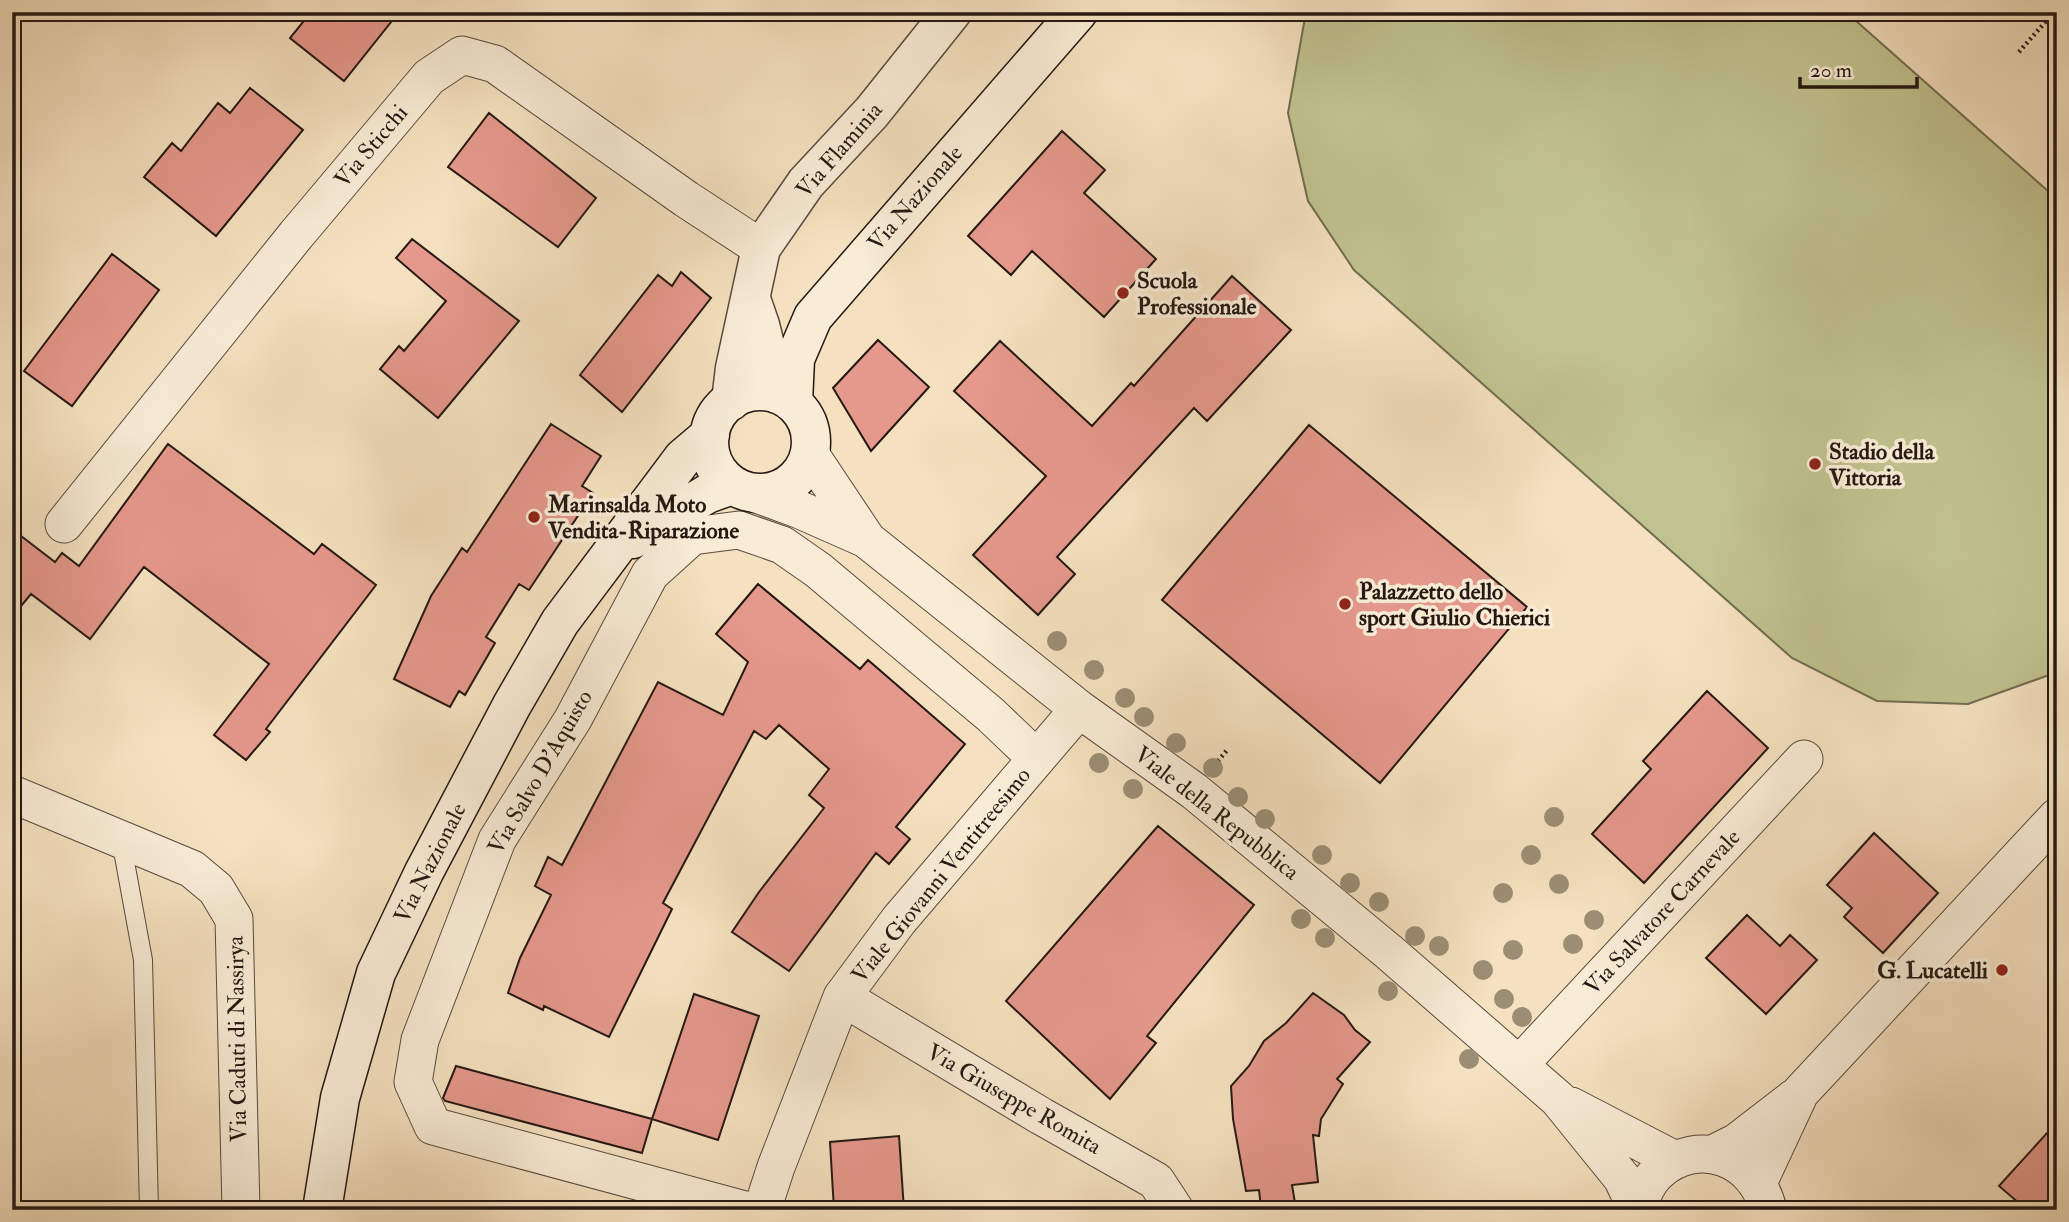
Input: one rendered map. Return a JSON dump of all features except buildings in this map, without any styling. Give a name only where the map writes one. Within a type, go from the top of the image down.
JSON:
[{"type":"main road","name":"Via Flaminia","points":[[731,401],[735,368],[761,248],[806,183],[872,112],[953,12]]},
{"type":"main road","name":"Via Nazionale","points":[[785,398],[795,359],[813,317],[1078,12]]},
{"type":"main road","name":"Via Flaminia","points":[[751,300],[785,398]]},
{"type":"main road","points":[[761,391],[785,398],[802,413],[809,426],[810,454],[803,471],[789,484],[772,492],[743,489],[722,475],[714,463],[710,450],[710,435],[714,422],[731,401],[745,394],[761,391]]},
{"type":"main road","name":"Via Nazionale","points":[[322,1210],[340,1098],[376,973],[424,872],[512,705],[560,622],[683,458],[710,435]]},
{"type":"main road","name":"Via Nazionale","points":[[616,549],[708,494],[743,489]]},
{"type":"street","name":"Via Sticchi","points":[[64,524],[296,235],[420,87],[429,77],[462,55],[495,64],[761,248]]},
{"type":"street","name":"Viale della Repubblica","points":[[810,454],[866,539]]},
{"type":"street","name":"Viale della Repubblica","points":[[743,489],[798,509],[866,539],[1079,709],[1194,791],[1389,951],[1521,1064],[1558,1099],[1622,1178],[1637,1210]]},
{"type":"street","name":"Via Salvo D'Aquisto","points":[[745,1210],[433,1126],[413,1082],[420,1040],[497,840],[573,719],[650,574],[692,536],[738,530],[782,545],[818,570],[991,715],[1036,758]]},
{"type":"street","name":"Viale Giovanni Ventitreesimo","points":[[762,1210],[842,997],[899,920],[1079,709]]},
{"type":"street","name":"Via Salvatore Carnevale","points":[[1521,1064],[1804,759]]},
{"type":"street","name":"Via Caduti di Nassirya","points":[[12,794],[192,869],[216,890],[234,919],[241,1210]]},
{"type":"street","points":[[1713,1154],[1737,1142],[1800,1093],[2057,817]]},
{"type":"street","name":"Via Giuseppe Romita","points":[[842,997],[1156,1181],[1175,1210]]},
{"type":"street","points":[[1763,1196],[1800,1093]]},
{"type":"street","name":"Viale della Repubblica","points":[[1558,1099],[1675,1160]]},
{"type":"street","points":[[1637,1210],[1644,1190],[1657,1173],[1675,1160],[1693,1154],[1713,1154],[1746,1169],[1763,1196]]},
{"type":"lane","points":[[121,840],[144,960],[149,1210]]},
{"type":"path","points":[[2019,52],[2054,12]]},
{"type":"path","points":[[1213,768],[1228,749]]},
{"type":"green space","name":"Stadio della Vittoria","points":[[1306,12],[1846,12],[2057,199],[2057,670],[1968,704],[1877,701],[1792,658],[1354,270],[1308,201],[1288,113]]},
{"type":"place","name":"Scuola Professionale","points":[[1123,293]]},
{"type":"place","name":"Stadio della Vittoria","points":[[1815,464]]},
{"type":"place","name":"Marinsalda Moto Vendita-Riparazione","points":[[534,517]]},
{"type":"place","name":"Palazzetto dello sport Giulio Chierici","points":[[1345,604]]},
{"type":"place","name":"G. Lucatelli","points":[[2002,970]]}]
